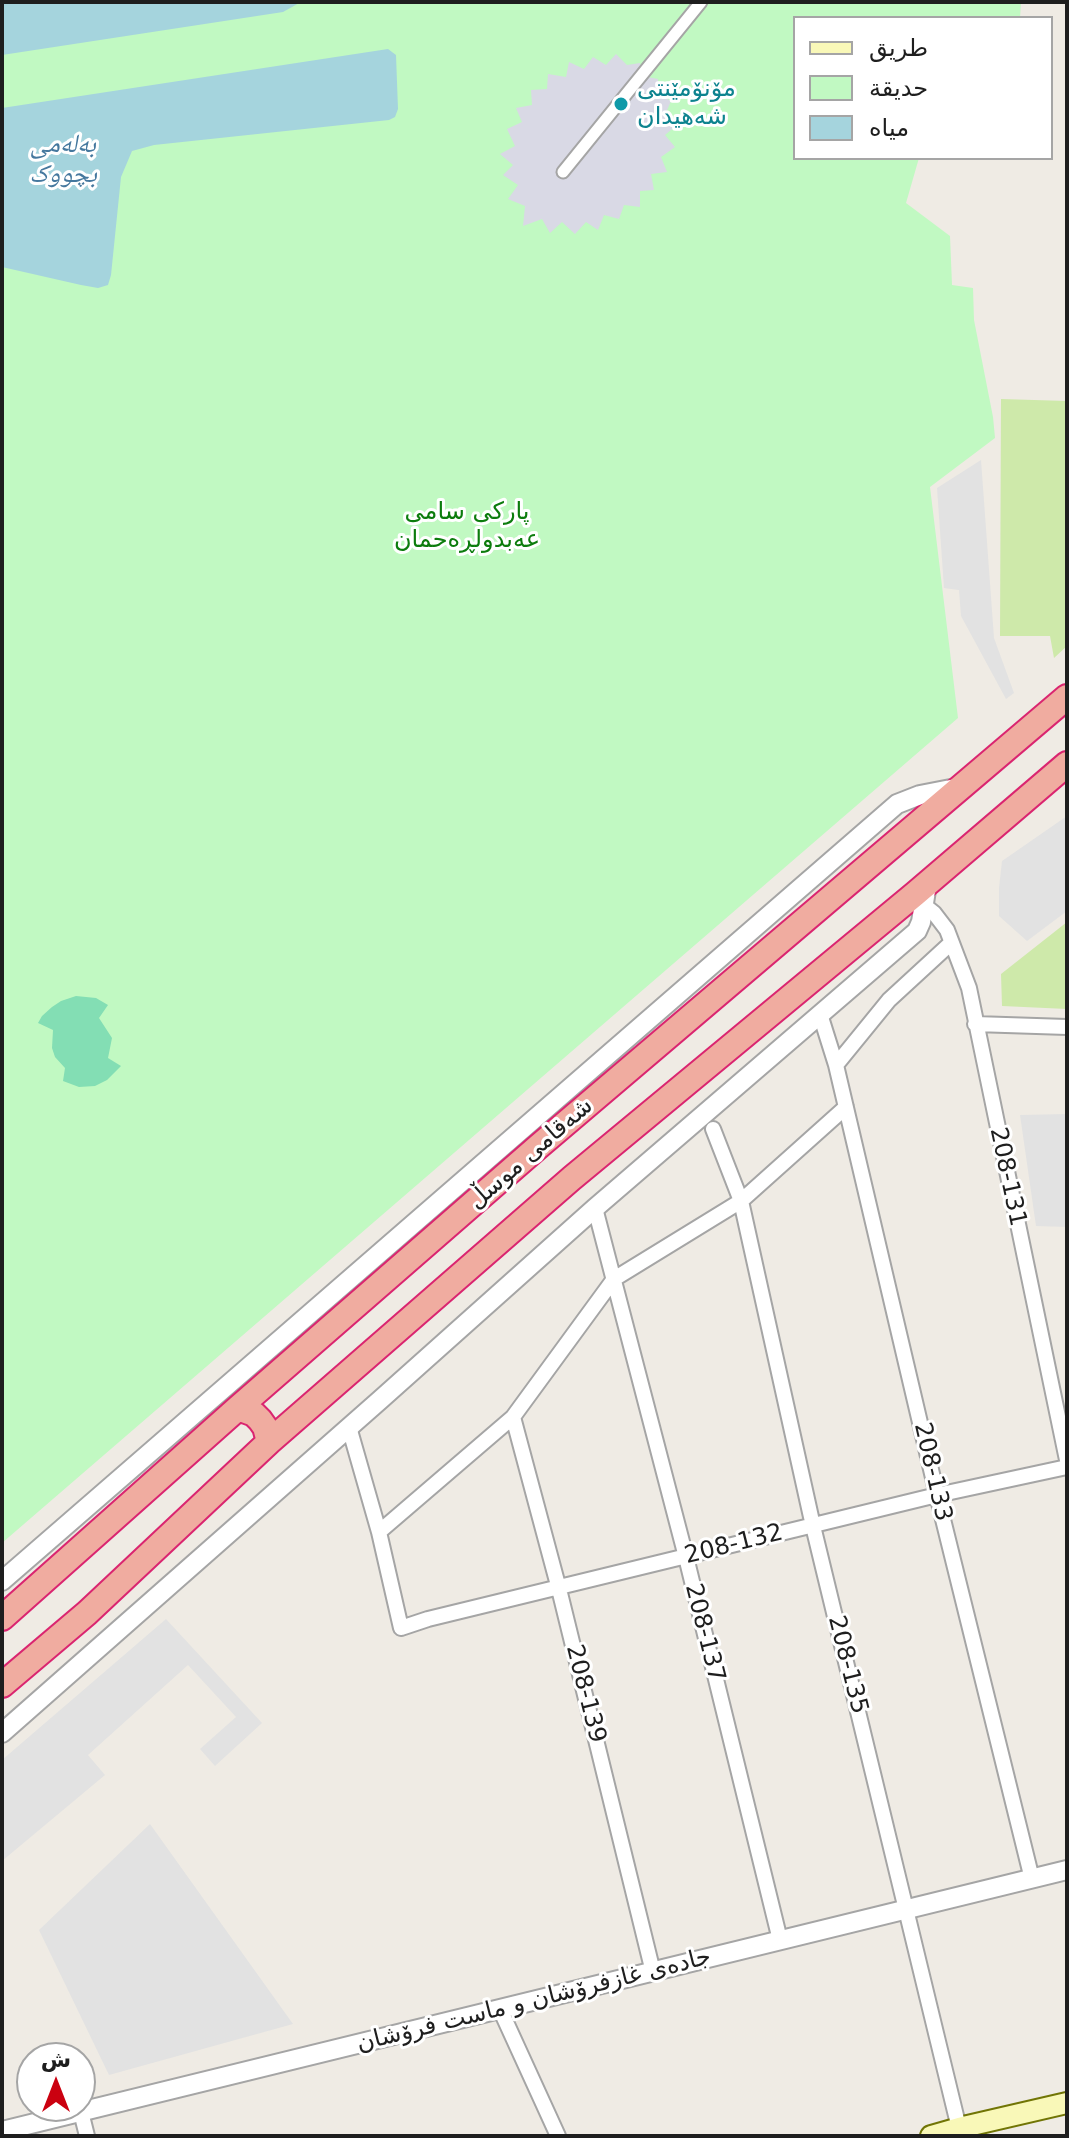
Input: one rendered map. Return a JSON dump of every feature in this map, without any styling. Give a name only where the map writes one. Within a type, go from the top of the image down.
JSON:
[{"type":"highway","name":"شەقامی موسڵ","points":[[2,1685],[87,1613],[269,1442],[309,1377],[539,1146],[1067,697]]},
{"type":"highway","name":"شەقامی موسڵ","points":[[2,1618],[238,1408],[309,1377],[572,1178],[925,895],[1066,766]]},
{"type":"highway","points":[[238,1408],[260,1420],[269,1442]]},
{"type":"main road","points":[[931,2136],[1067,2103]]},
{"type":"street","points":[[563,172],[701,2]]},
{"type":"street","points":[[2,1581],[897,804],[920,795],[964,786]]},
{"type":"street","points":[[2,1733],[595,1208],[917,931],[925,895]]},
{"type":"street","name":"208-131","points":[[925,895],[947,930],[969,988],[1067,1460]]},
{"type":"street","points":[[836,1065],[889,1000],[951,943]]},
{"type":"street","name":"208-133","points":[[820,1014],[836,1065],[937,1495],[1032,1879]]},
{"type":"street","points":[[975,1024],[1067,1027]]},
{"type":"street","points":[[349,1427],[379,1532],[513,1417],[614,1279],[741,1201],[846,1107]]},
{"type":"street","name":"208-135","points":[[713,1129],[741,1201],[813,1526],[959,2128]]},
{"type":"street","name":"208-137","points":[[595,1208],[686,1557],[780,1940]]},
{"type":"street","name":"208-139","points":[[513,1417],[559,1589],[653,1972]]},
{"type":"street","name":"208-132","points":[[379,1532],[401,1628],[937,1495],[1067,1467]]},
{"type":"street","name":"جاده‌ی غازفرۆشان و ماست فرۆشان","points":[[96,2108],[1067,1870]]},
{"type":"street","points":[[500,2009],[558,2136]]},
{"type":"street","name":"جاده‌ی غازفرۆشان و ماست فرۆشان","points":[[2,2131],[39,2122]]},
{"type":"green space","name":"پارکی سامی عەبدولڕەحمان","points":[[2,2],[1021,2],[1020,16],[793,16],[793,160],[918,160],[906,203],[950,236],[952,285],[973,288],[974,320],[995,438],[930,487],[958,718],[2,1543]]},
{"type":"green space","points":[[1001,399],[1067,401],[1067,646],[1054,658],[1050,636],[1000,636]]},
{"type":"green space","points":[[1067,922],[1067,1009],[1002,1006],[1001,974]]},
{"type":"green space","points":[[76,996],[96,998],[108,1005],[99,1018],[112,1038],[108,1058],[121,1066],[107,1080],[95,1086],[79,1087],[63,1081],[65,1068],[52,1048],[53,1030],[38,1023],[52,1007]]},
{"type":"shaded area","points":[[616,54],[627,65],[640,63],[642,76],[658,79],[658,94],[671,101],[665,115],[677,125],[665,135],[675,147],[661,157],[667,172],[651,174],[654,190],[640,191],[640,207],[624,205],[619,219],[604,215],[598,230],[586,222],[575,234],[562,222],[550,233],[542,219],[523,226],[525,206],[508,199],[518,185],[503,175],[513,165],[500,154],[515,146],[507,129],[522,122],[516,108],[532,105],[531,90],[547,89],[548,74],[566,77],[569,62],[584,69],[593,57],[606,65]]},
{"type":"shaded area","points":[[981,460],[994,638],[1014,693],[1006,699],[961,616],[959,590],[944,588],[937,488]]},
{"type":"shaded area","points":[[1067,816],[1067,911],[1027,941],[999,916],[1002,861]]},
{"type":"shaded area","points":[[1067,1114],[1067,1227],[1036,1226],[1020,1115]]},
{"type":"shaded area","points":[[166,1619],[262,1723],[215,1766],[200,1749],[236,1717],[188,1665],[88,1755],[105,1775],[2,1861],[2,1760]]},
{"type":"shaded area","points":[[150,1824],[293,2024],[109,2075],[96,2042],[93,2042],[39,1930]]},
{"type":"water","points":[[2,2],[301,2],[283,12],[2,55]]},
{"type":"water","name":"بەلەمی بچووک","points":[[388,49],[396,55],[398,109],[395,117],[389,120],[154,145],[132,151],[121,177],[108,285],[98,288],[2,267],[2,108]]},
{"type":"place","name":"مۆنۆمێنتی شەھیدان","points":[[621,104]]}]
